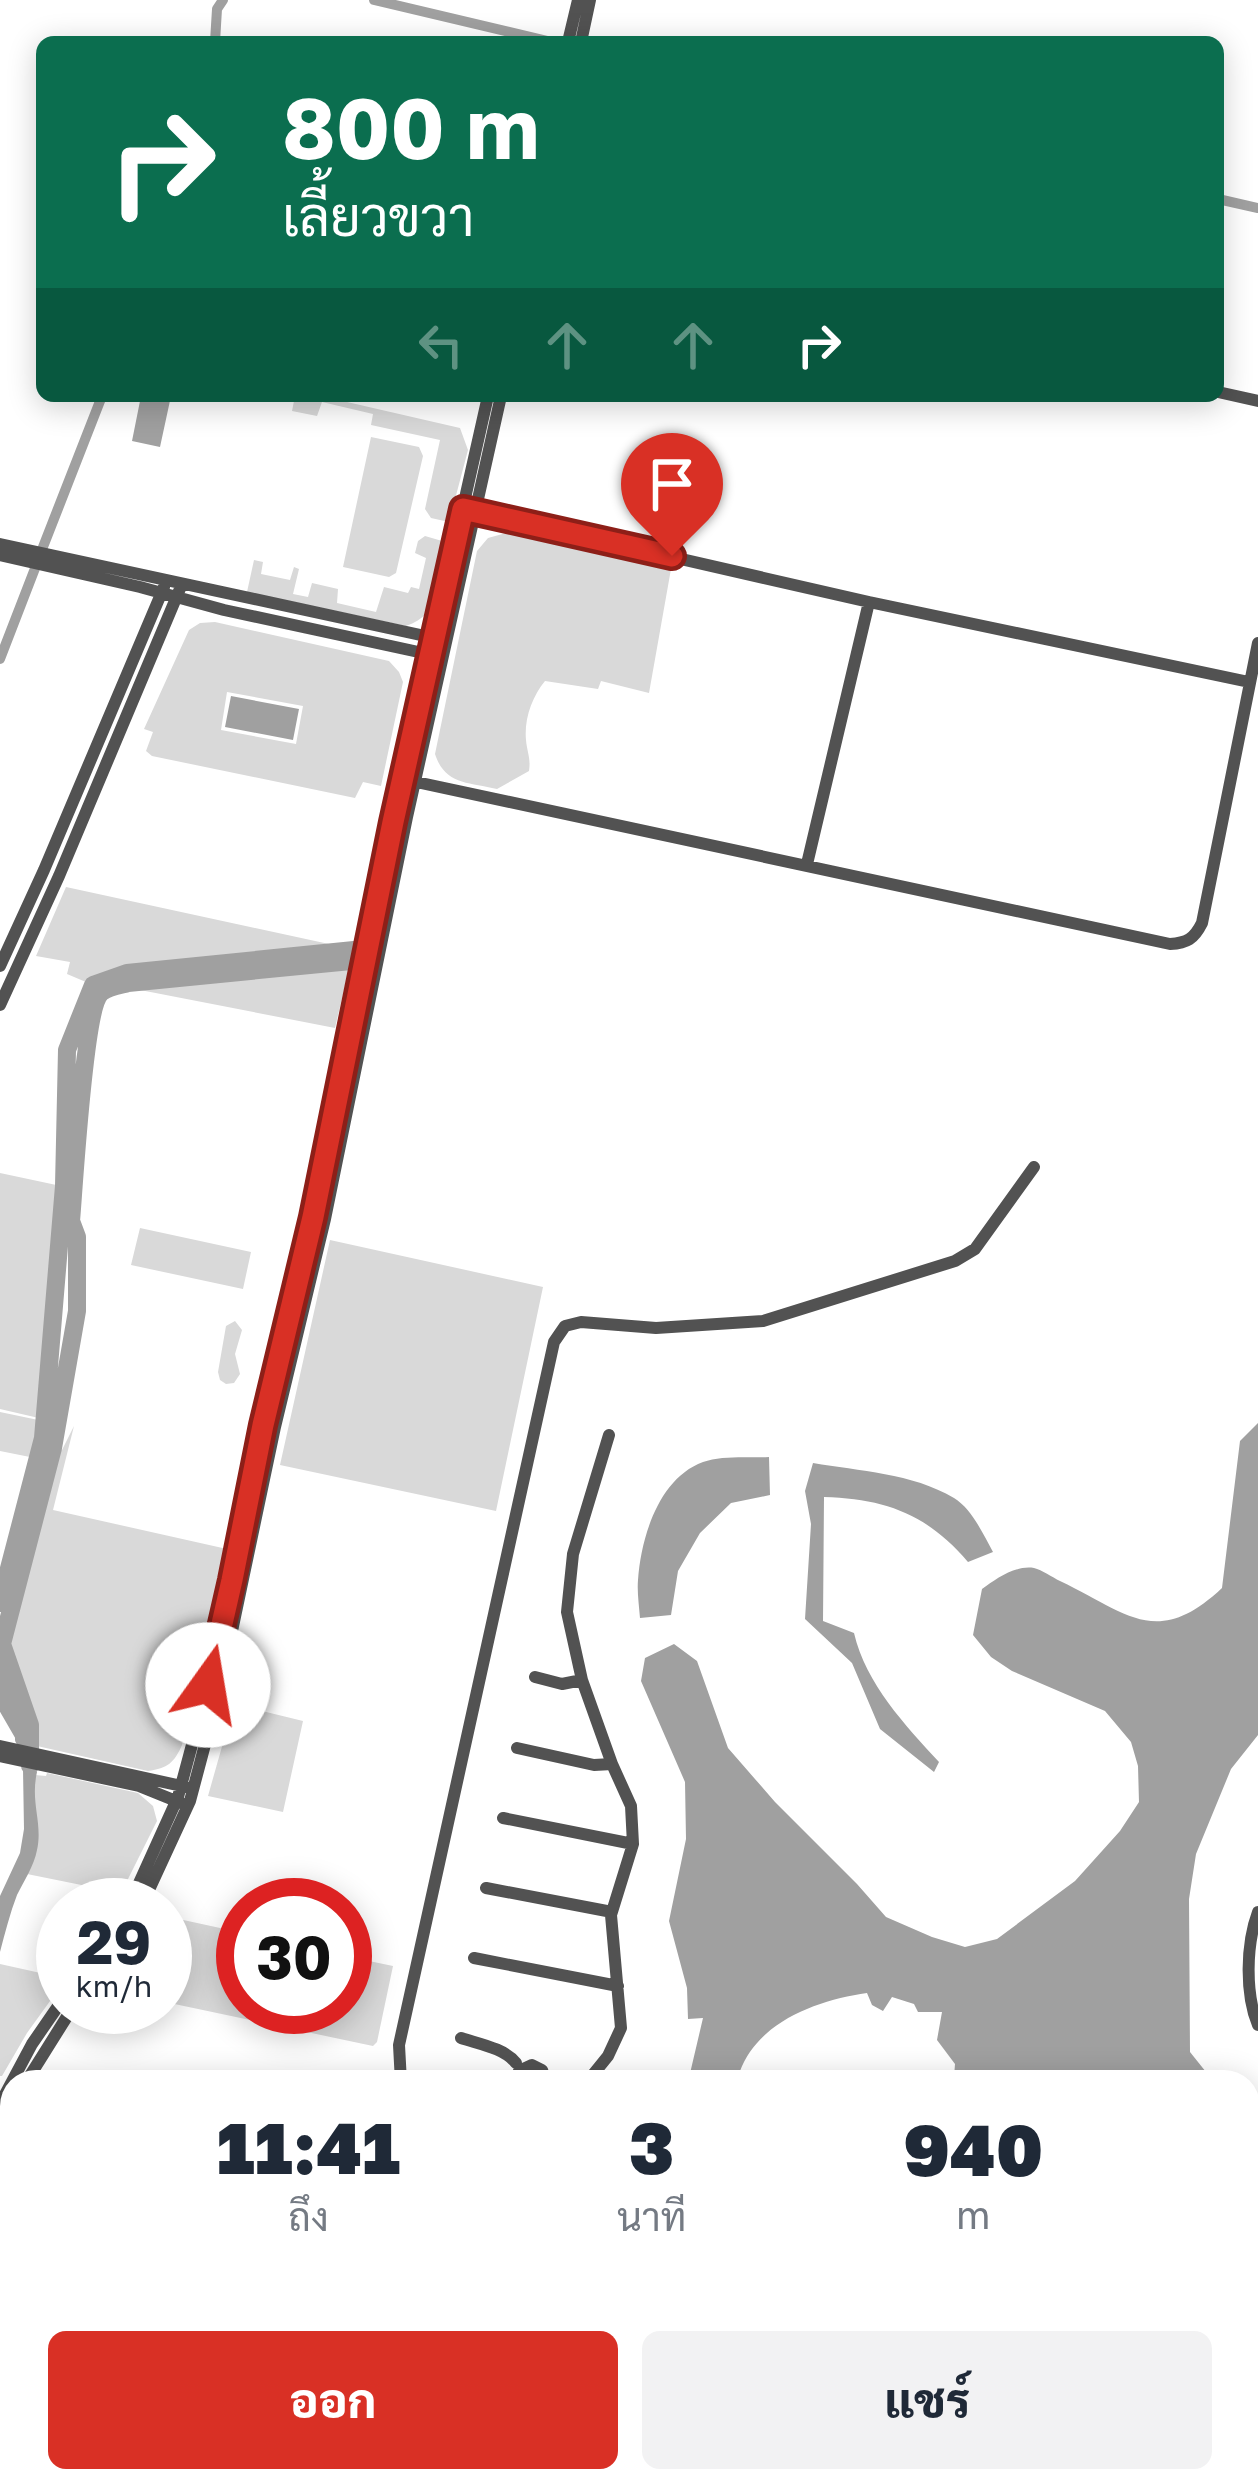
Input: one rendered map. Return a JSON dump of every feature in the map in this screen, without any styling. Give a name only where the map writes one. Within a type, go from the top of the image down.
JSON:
[{"type":"street","points":[[576,36],[578,0]]},
{"type":"street","points":[[576,36],[590,0]]},
{"type":"street","points":[[1224,393],[1258,400]]},
{"type":"street","points":[[469,510],[487,402]]},
{"type":"street","points":[[153,1878],[187,1787],[408,780],[469,510],[499,402]]},
{"type":"street","points":[[469,510],[869,602],[1249,682]]},
{"type":"street","points":[[0,544],[164,587],[176,599],[436,656]]},
{"type":"street","points":[[0,555],[140,587],[182,584],[440,639]]},
{"type":"street","points":[[0,1005],[182,584]]},
{"type":"street","points":[[0,966],[164,587]]},
{"type":"street","points":[[807,864],[869,602]]},
{"type":"street","points":[[408,780],[1170,944],[1184,943],[1202,923],[1258,643]]},
{"type":"street","points":[[400,2070],[399,2045],[554,1342],[565,1326],[581,1322],[656,1328],[764,1321],[955,1261],[975,1249],[1034,1167]]},
{"type":"street","points":[[597,2070],[621,2028],[612,1912],[632,1844],[631,1806],[581,1680],[567,1612],[573,1553],[609,1435]]},
{"type":"street","points":[[535,1677],[562,1684],[581,1680]]},
{"type":"street","points":[[518,1748],[594,1766],[612,1764]]},
{"type":"street","points":[[5,1752],[187,1787]]},
{"type":"street","points":[[40,1759],[140,1786],[182,1804]]},
{"type":"street","points":[[142,1878],[182,1804]]},
{"type":"street","points":[[503,1818],[632,1844]]},
{"type":"street","points":[[487,1888],[612,1912]]},
{"type":"street","points":[[1258,1912],[1250,1942],[1254,1971],[1249,1998],[1258,2025]]},
{"type":"street","points":[[474,1958],[618,1986]]},
{"type":"street","points":[[18,2070],[39,2034]]},
{"type":"street","points":[[34,2070],[56,2034]]},
{"type":"street","points":[[460,2038],[513,2057],[518,2070]]},
{"type":"shaded area","points":[[140,402],[170,402],[160,447],[132,441]]},
{"type":"shaded area","points":[[294,402],[322,402],[317,416],[292,411]]},
{"type":"shaded area","points":[[322,402],[347,402],[460,428],[468,450],[449,522],[431,518],[425,509],[440,440],[371,425],[373,414]]},
{"type":"shaded area","points":[[371,437],[419,447],[423,456],[396,573],[389,577],[343,567]]},
{"type":"shaded area","points":[[506,533],[671,569],[649,693],[601,681],[598,689],[545,681],[526,724],[529,771],[497,789],[451,777],[435,754],[477,551],[488,538]]},
{"type":"shaded area","points":[[425,536],[449,543],[433,603],[418,621],[406,626],[247,592],[254,560],[263,562],[261,574],[290,580],[294,567],[299,569],[293,594],[308,597],[312,583],[338,589],[337,603],[376,612],[384,587],[408,593],[411,587],[419,589],[426,558],[415,553]]},
{"type":"shaded area","points":[[215,622],[389,661],[403,682],[381,786],[363,782],[355,798],[146,751],[153,732],[144,729],[189,630]],"holes":[[[227,692],[303,706],[296,744],[221,730]]]},
{"type":"shaded area","points":[[231,696],[299,709],[293,740],[225,727]]},
{"type":"shaded area","points":[[66,887],[352,949],[131,973],[93,985],[67,974],[70,962],[36,956]]},
{"type":"shaded area","points":[[350,964],[335,1028],[135,989],[111,991],[95,1002],[102,991],[125,982]]},
{"type":"shaded area","points":[[0,1173],[61,1186],[43,1419],[0,1409]]},
{"type":"shaded area","points":[[140,1228],[251,1252],[243,1289],[131,1265]]},
{"type":"shaded area","points":[[330,1240],[543,1287],[496,1511],[280,1465]]},
{"type":"shaded area","points":[[235,1321],[242,1330],[235,1354],[240,1374],[234,1383],[226,1384],[218,1372],[226,1326]]},
{"type":"shaded area","points":[[0,1412],[43,1421],[35,1458],[0,1451]]},
{"type":"shaded area","points":[[1258,1423],[1258,1735],[1231,1769],[1196,1854],[1189,1899],[1190,2052],[1204,2070],[955,2070],[937,2040],[942,2012],[918,2012],[914,2004],[892,1997],[883,2011],[872,2005],[867,1993],[792,2016],[761,2039],[741,2070],[691,2070],[703,2018],[688,2019],[687,1988],[669,1921],[686,1839],[685,1782],[641,1681],[645,1658],[674,1644],[697,1661],[728,1748],[886,1917],[965,1947],[997,1939],[1075,1881],[1120,1831],[1139,1802],[1138,1766],[1131,1742],[1105,1711],[1012,1671],[991,1657],[973,1635],[982,1589],[1013,1571],[1034,1568],[1141,1619],[1159,1621],[1199,1607],[1222,1588],[1240,1441]]},
{"type":"shaded area","points":[[74,1426],[53,1510],[227,1549],[182,1745],[169,1764],[155,1770],[37,1746],[39,1729],[7,1647],[51,1454],[62,1450]]},
{"type":"shaded area","points":[[769,1457],[770,1495],[731,1503],[700,1533],[678,1571],[671,1615],[640,1618],[643,1546],[655,1511],[675,1481],[710,1460]]},
{"type":"shaded area","points":[[813,1463],[885,1474],[938,1490],[966,1509],[993,1552],[968,1562],[937,1532],[904,1512],[867,1501],[824,1497],[823,1621],[854,1633],[877,1686],[939,1762],[934,1772],[880,1729],[852,1663],[805,1619],[811,1524],[805,1491]]},
{"type":"shaded area","points":[[234,1704],[303,1721],[283,1812],[208,1796]]},
{"type":"shaded area","points":[[23,1769],[37,1772],[38,1840],[0,1952],[0,1896],[20,1853],[24,1829]]},
{"type":"shaded area","points":[[35,1775],[138,1793],[153,1806],[157,1821],[128,1878],[27,1874],[37,1835]]},
{"type":"shaded area","points":[[192,1922],[216,1927],[216,2013],[192,2008]]},
{"type":"shaded area","points":[[372,1962],[393,1966],[373,2046],[316,2034],[372,2034]]},
{"type":"shaded area","points":[[0,1964],[36,1972],[36,2020],[5,2070],[0,2070]]},
{"type":"waterway","points":[[215,36],[217,9],[223,0]]},
{"type":"waterway","points":[[374,0],[527,36]]},
{"type":"waterway","points":[[1224,200],[1258,208]]},
{"type":"waterway","points":[[43,547],[100,402]]},
{"type":"waterway","points":[[0,659],[39,558]]},
{"type":"waterway","points":[[0,1603],[43,1438],[64,1186],[67,1050],[93,985],[127,973],[354,950],[351,961],[128,983],[102,992],[96,1005],[85,1062],[71,1221],[77,1237],[77,1311],[53,1448],[2,1644],[30,1725],[30,1766]]},
{"type":"waterway","points":[[0,1675],[7,1706],[24,1739]]},
{"type":"route","points":[[208,1685],[463,509],[672,556]]}]
